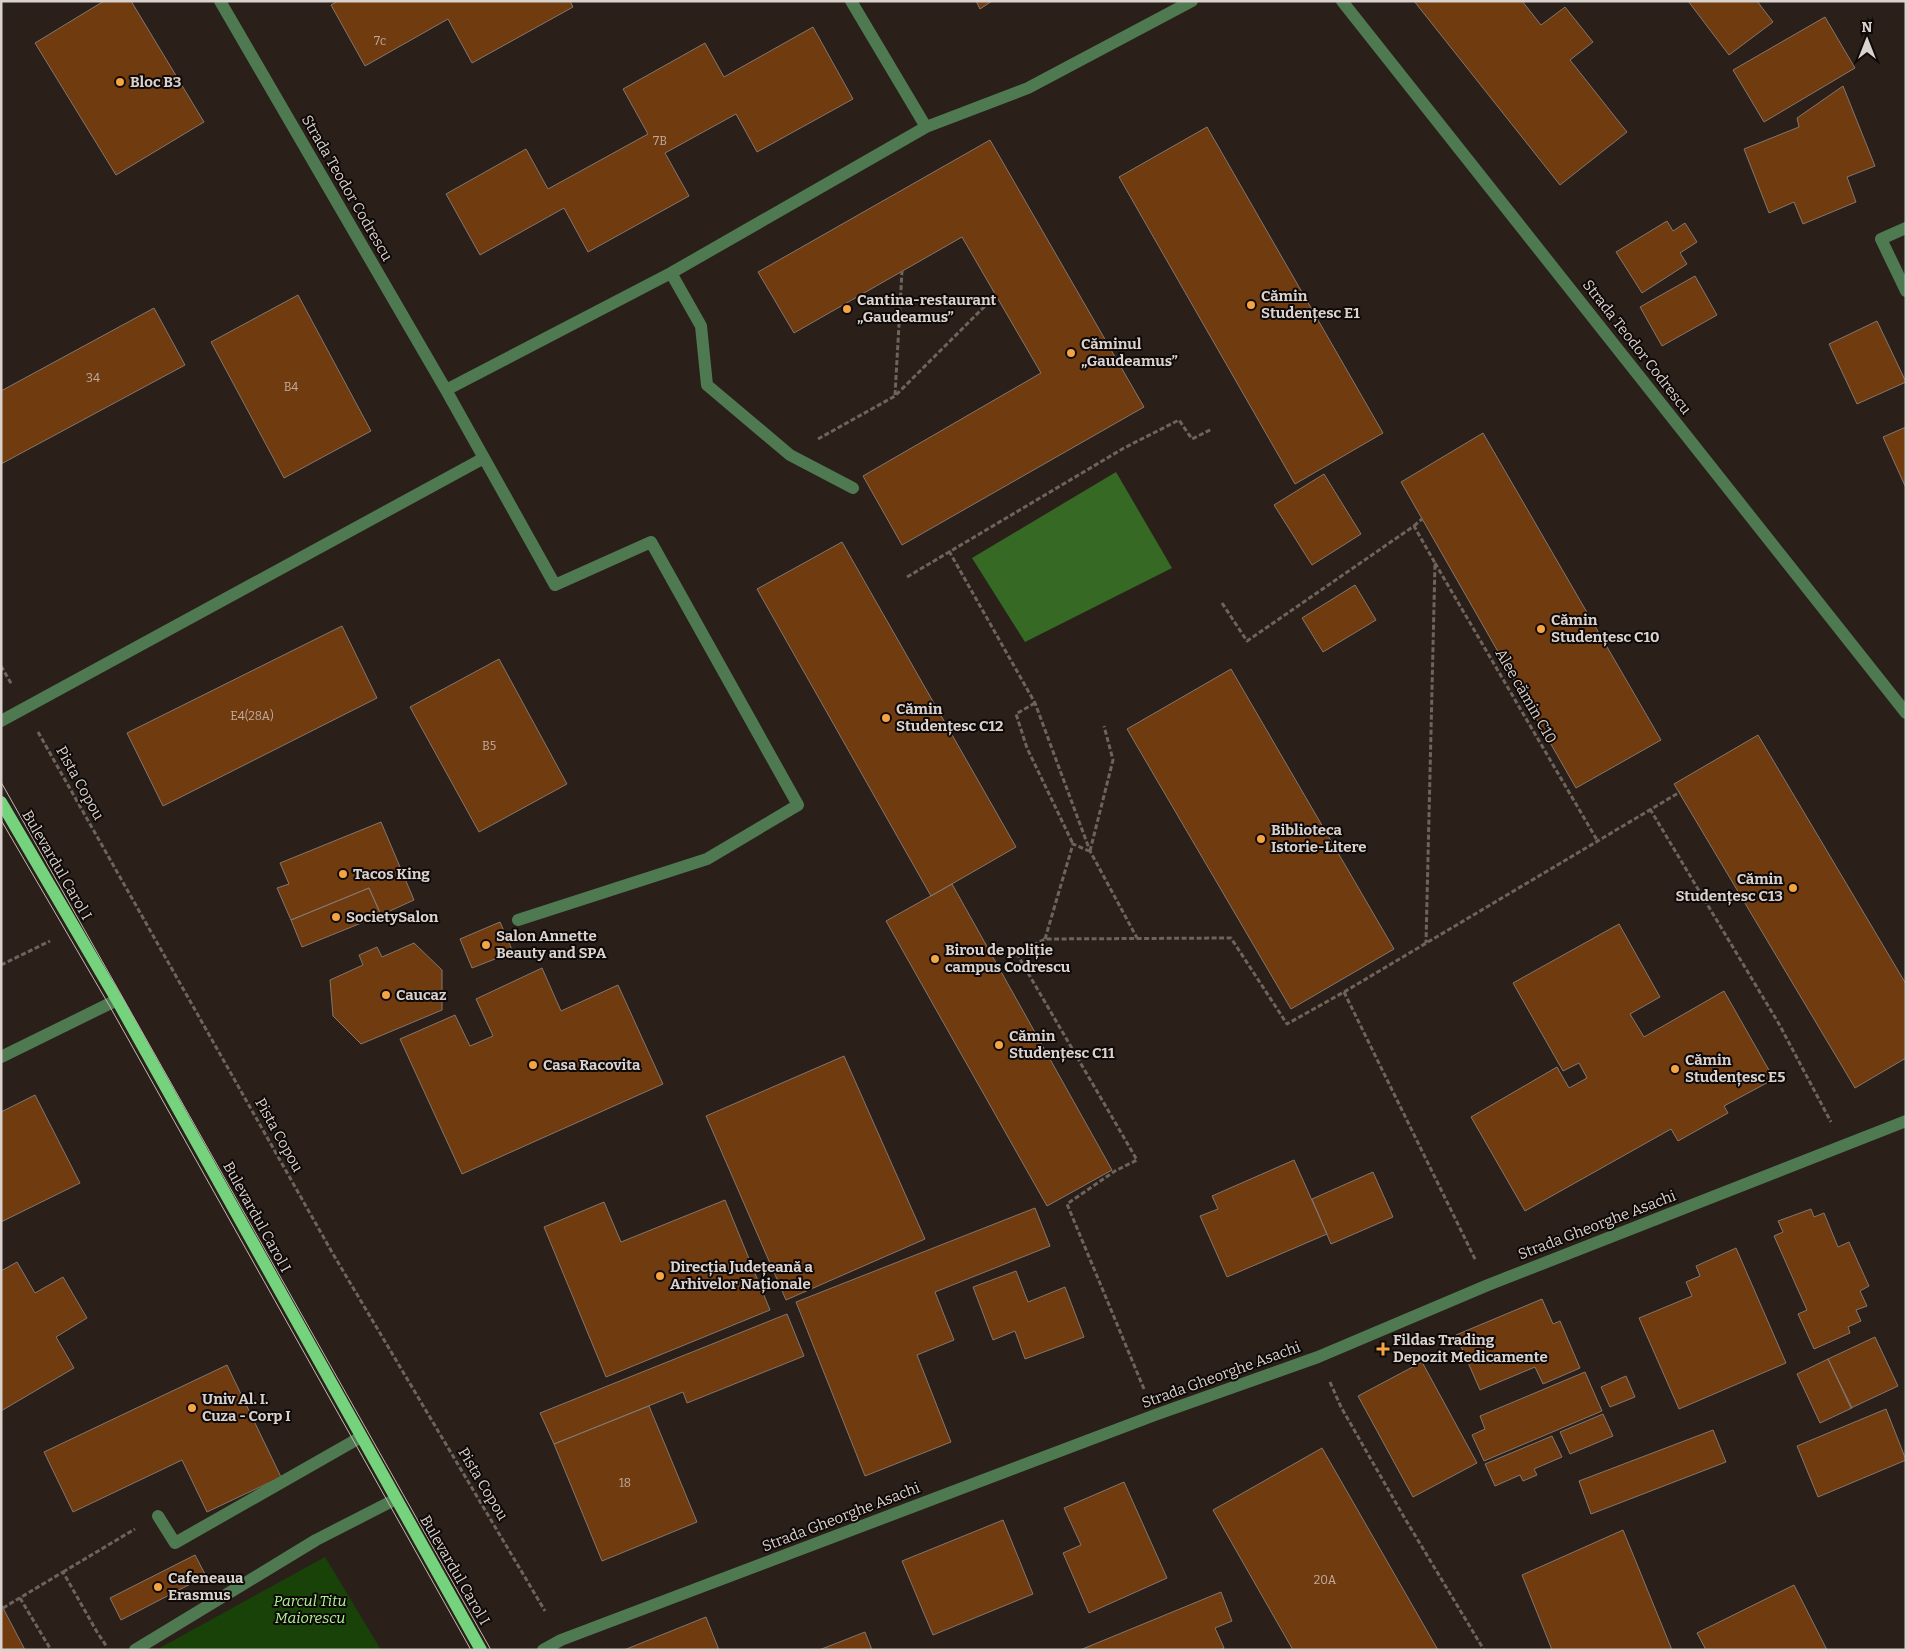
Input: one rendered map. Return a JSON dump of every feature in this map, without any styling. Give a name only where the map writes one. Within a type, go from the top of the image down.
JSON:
[{"type":"main road","name":"Bulevardul Carol I","points":[[1,802],[117,1000],[482,1650]]},
{"type":"street","name":"Strada Teodor Codrescu","points":[[220,1],[446,390],[555,585],[650,542],[798,805],[707,859],[518,920]]},
{"type":"street","points":[[851,1],[926,127]]},
{"type":"street","points":[[446,390],[671,273],[926,127],[1028,88],[1192,1]]},
{"type":"street","name":"Strada Teodor Codrescu","points":[[1342,1],[1906,713]]},
{"type":"street","points":[[1906,228],[1882,239],[1906,291]]},
{"type":"street","points":[[671,273],[700,326],[706,385],[790,456],[853,488]]},
{"type":"street","points":[[1,721],[484,458]]},
{"type":"street","points":[[1,1057],[117,1000]]},
{"type":"street","name":"Strada Gheorghe Asachi","points":[[543,1650],[570,1637],[1155,1415],[1318,1357],[1488,1285],[1906,1121]]},
{"type":"street","points":[[158,1516],[174,1543],[361,1437]]},
{"type":"street","points":[[135,1650],[316,1540],[396,1499]]},
{"type":"path","points":[[895,396],[902,271]]},
{"type":"path","points":[[790,456],[895,396],[996,295]]},
{"type":"path","points":[[907,577],[1124,448],[1179,420],[1192,439],[1212,429]]},
{"type":"path","points":[[1222,603],[1247,641],[1422,519]]},
{"type":"path","name":"Alee cămin C10","points":[[1414,526],[1597,840]]},
{"type":"path","points":[[949,551],[1035,702],[1090,851],[1136,938]]},
{"type":"path","points":[[1426,943],[1435,562]]},
{"type":"path","name":"Pista Copou","points":[[1,666],[333,1254],[545,1611]]},
{"type":"path","points":[[1035,702],[1016,714],[1027,748],[1073,844],[1045,940]]},
{"type":"path","points":[[1090,851],[1113,760],[1104,726]]},
{"type":"path","points":[[1155,1415],[1067,1204],[1114,1171],[1138,1160],[1017,954],[1045,940],[1231,938],[1287,1024],[1680,792]]},
{"type":"path","points":[[1650,809],[1779,1024],[1844,1146]]},
{"type":"path","points":[[1073,844],[1090,851]]},
{"type":"path","points":[[1,965],[75,928]]},
{"type":"path","points":[[1344,992],[1488,1285]]},
{"type":"path","points":[[1341,1407],[1484,1650]]},
{"type":"path","points":[[3,1608],[158,1516]]},
{"type":"path","points":[[63,1572],[96,1632],[109,1650]]},
{"type":"path","points":[[20,1598],[51,1650]]},
{"type":"green space","points":[[1116,472],[1172,568],[1025,642],[972,558]]},
{"type":"green space","name":"Parcul Titu Maiorescu","points":[[325,1557],[381,1650],[156,1650]]},
{"type":"building","name":"Bloc B3","points":[[104,1],[131,1],[204,122],[116,175],[35,43]]},
{"type":"building","points":[[338,1],[570,1],[573,7],[472,63],[448,19],[365,66],[331,5]]},
{"type":"building","points":[[976,1],[992,1],[980,9]]},
{"type":"building","points":[[1414,1],[1522,1],[1541,25],[1565,7],[1593,42],[1570,60],[1627,132],[1560,185]]},
{"type":"building","points":[[1688,1],[1757,1],[1773,22],[1729,55]]},
{"type":"building","points":[[1825,17],[1855,68],[1764,122],[1733,70]]},
{"type":"building","points":[[813,27],[853,99],[757,152],[736,114],[665,153],[689,196],[588,252],[564,208],[480,255],[446,194],[526,149],[548,189],[648,134],[623,89],[705,43],[724,77]]},
{"type":"building","points":[[1843,86],[1875,166],[1847,177],[1856,202],[1803,224],[1794,202],[1769,213],[1744,149],[1799,127],[1797,118]]},
{"type":"building","name":"Cămin Studențesc E1","points":[[1207,127],[1383,433],[1295,484],[1119,177]]},
{"type":"building","name":"Căminul „Gaudeamus”","points":[[990,140],[1144,407],[902,545],[863,476],[1041,373],[962,237],[794,333],[758,272]]},
{"type":"building","points":[[1667,221],[1673,231],[1685,223],[1697,242],[1680,253],[1687,264],[1642,293],[1616,252]]},
{"type":"building","points":[[1695,276],[1717,315],[1662,346],[1640,307]]},
{"type":"building","points":[[298,295],[371,431],[284,478],[211,342]]},
{"type":"building","points":[[154,308],[185,365],[1,464],[1,391]]},
{"type":"building","points":[[1877,321],[1906,382],[1857,404],[1829,344]]},
{"type":"building","points":[[1906,427],[1906,488],[1883,437]]},
{"type":"building","name":"Cămin Studențesc C10","points":[[1483,433],[1661,740],[1576,788],[1401,482]]},
{"type":"building","points":[[1324,474],[1361,534],[1312,565],[1274,505]]},
{"type":"building","name":"Cămin Studențesc C12","points":[[842,542],[1016,847],[931,896],[757,589]]},
{"type":"building","points":[[1355,585],[1376,620],[1323,652],[1302,618]]},
{"type":"building","points":[[342,626],[377,698],[163,806],[127,733]]},
{"type":"building","points":[[499,659],[567,784],[479,832],[410,707]]},
{"type":"building","name":"Biblioteca Istorie-Litere","points":[[1231,669],[1394,949],[1291,1009],[1127,729]]},
{"type":"building","name":"Cămin Studențesc C13","points":[[1758,735],[1906,984],[1906,1058],[1855,1088],[1674,784]]},
{"type":"building","name":"Tacos King","points":[[381,822],[414,900],[381,915],[369,888],[291,920],[277,888],[289,884],[280,863]]},
{"type":"building","name":"Cămin Studențesc C11","points":[[952,884],[1112,1170],[1047,1206],[886,921]]},
{"type":"building","name":"SocietySalon","points":[[369,888],[381,915],[302,947],[291,920]]},
{"type":"building","name":"Salon Annette Beauty and SPA","points":[[500,922],[513,952],[472,968],[460,939]]},
{"type":"building","name":"Cămin Studențesc E5","points":[[1619,924],[1660,997],[1630,1014],[1644,1037],[1724,991],[1774,1079],[1724,1106],[1728,1113],[1678,1141],[1671,1129],[1525,1211],[1471,1117],[1557,1067],[1569,1088],[1587,1078],[1579,1063],[1563,1071],[1513,983]]},
{"type":"building","name":"Caucaz","points":[[414,943],[442,970],[442,1010],[361,1044],[333,1016],[330,980],[363,965],[359,955],[377,947],[382,957]]},
{"type":"building","name":"Casa Racovita","points":[[542,968],[561,1011],[618,985],[663,1084],[462,1174],[400,1039],[455,1015],[470,1046],[493,1036],[476,999]]},
{"type":"building","points":[[844,1056],[925,1239],[786,1300],[706,1116]]},
{"type":"building","points":[[35,1095],[80,1183],[1,1222],[1,1112]]},
{"type":"building","points":[[1294,1160],[1327,1234],[1227,1277],[1200,1216],[1218,1209],[1212,1196]]},
{"type":"building","points":[[1373,1172],[1393,1217],[1331,1244],[1312,1199]]},
{"type":"building","name":"Direcția Județeană a Arhivelor Naționale","points":[[725,1200],[770,1310],[606,1377],[544,1227],[604,1202],[621,1242]]},
{"type":"building","points":[[1035,1208],[1050,1246],[935,1292],[954,1340],[917,1355],[951,1442],[865,1476],[796,1302]]},
{"type":"building","points":[[1811,1209],[1814,1217],[1824,1213],[1838,1247],[1849,1242],[1869,1286],[1860,1291],[1867,1306],[1856,1310],[1861,1321],[1848,1327],[1850,1333],[1814,1349],[1798,1314],[1807,1310],[1774,1236],[1783,1232],[1778,1221]]},
{"type":"building","points":[[1736,1248],[1786,1363],[1679,1409],[1639,1318],[1692,1296],[1686,1282],[1700,1276],[1696,1266]]},
{"type":"building","points":[[17,1262],[35,1293],[63,1277],[87,1318],[56,1337],[74,1368],[1,1411],[1,1271]]},
{"type":"building","points":[[1016,1271],[1028,1302],[1065,1287],[1084,1337],[1025,1359],[1015,1331],[993,1340],[973,1287]]},
{"type":"building","points":[[1542,1299],[1553,1324],[1560,1321],[1580,1368],[1543,1384],[1535,1367],[1480,1390],[1456,1335]]},
{"type":"building","points":[[787,1314],[804,1356],[687,1403],[683,1392],[554,1444],[540,1413]]},
{"type":"building","points":[[1875,1337],[1898,1386],[1851,1408],[1828,1359]]},
{"type":"building","points":[[1828,1359],[1852,1408],[1820,1423],[1797,1374]]},
{"type":"building","points":[[1422,1362],[1477,1463],[1413,1497],[1358,1396]]},
{"type":"building","name":"Univ Al. I. Cuza - Corp I","points":[[227,1365],[281,1477],[207,1512],[182,1460],[73,1512],[44,1452]]},
{"type":"building","points":[[1585,1372],[1602,1411],[1484,1461],[1472,1435],[1485,1429],[1480,1416]]},
{"type":"building","points":[[1626,1376],[1635,1397],[1610,1407],[1601,1387]]},
{"type":"building","points":[[649,1406],[697,1522],[602,1561],[554,1444]]},
{"type":"building","points":[[1886,1409],[1906,1460],[1818,1497],[1797,1446]]},
{"type":"building","points":[[1603,1414],[1613,1436],[1570,1454],[1560,1432]]},
{"type":"building","points":[[1713,1430],[1726,1462],[1591,1514],[1579,1481]]},
{"type":"building","points":[[1552,1436],[1562,1457],[1534,1469],[1537,1475],[1523,1481],[1520,1475],[1495,1486],[1485,1464]]},
{"type":"building","points":[[1322,1448],[1438,1650],[1293,1650],[1213,1510]]},
{"type":"building","points":[[1124,1482],[1167,1578],[1089,1613],[1063,1553],[1081,1545],[1064,1508]]},
{"type":"building","points":[[1003,1520],[1033,1594],[933,1635],[902,1561]]},
{"type":"building","points":[[1623,1530],[1672,1650],[1552,1650],[1522,1575]]},
{"type":"building","name":"Cafeneaua Erasmus","points":[[195,1555],[206,1576],[121,1620],[110,1598]]},
{"type":"building","points":[[1794,1585],[1827,1650],[1706,1650],[1697,1633]]},
{"type":"building","points":[[1221,1592],[1232,1621],[1215,1628],[1224,1648],[1219,1650],[1080,1650]]},
{"type":"building","points":[[1,1604],[3,1608],[25,1650],[1,1650]]},
{"type":"building","points":[[706,1617],[719,1650],[624,1650]]},
{"type":"building","points":[[865,1632],[872,1650],[819,1650]]},
{"type":"tram line","points":[[1,782],[491,1650]]},
{"type":"tram line","points":[[1,820],[109,1005],[471,1650]]},
{"type":"place","name":"Bloc B3","points":[[120,82]]},
{"type":"place","name":"Cămin Studențesc E1","points":[[1251,305]]},
{"type":"place","name":"Cantina-restaurant „Gaudeamus”","points":[[847,309]]},
{"type":"place","name":"Căminul „Gaudeamus”","points":[[1071,353]]},
{"type":"place","name":"Cămin Studențesc C10","points":[[1541,629]]},
{"type":"place","name":"Cămin Studențesc C12","points":[[886,718]]},
{"type":"place","name":"Biblioteca Istorie-Litere","points":[[1261,839]]},
{"type":"place","name":"Tacos King","points":[[343,874]]},
{"type":"place","name":"Cămin Studențesc C13","points":[[1793,888]]},
{"type":"place","name":"SocietySalon","points":[[336,917]]},
{"type":"place","name":"Salon Annette Beauty and SPA","points":[[486,945]]},
{"type":"place","name":"Birou de poliție campus Codrescu","points":[[935,959]]},
{"type":"place","name":"Caucaz","points":[[386,995]]},
{"type":"place","name":"Cămin Studențesc C11","points":[[999,1045]]},
{"type":"place","name":"Casa Racovita","points":[[533,1065]]},
{"type":"place","name":"Cămin Studențesc E5","points":[[1675,1069]]},
{"type":"place","name":"Direcția Județeană a Arhivelor Naționale","points":[[660,1276]]},
{"type":"place","name":"Fildas Trading Depozit Medicamente","points":[[1383,1349]]},
{"type":"place","name":"Univ Al. I. Cuza - Corp I","points":[[192,1408]]},
{"type":"place","name":"Cafeneaua Erasmus","points":[[158,1587]]}]
